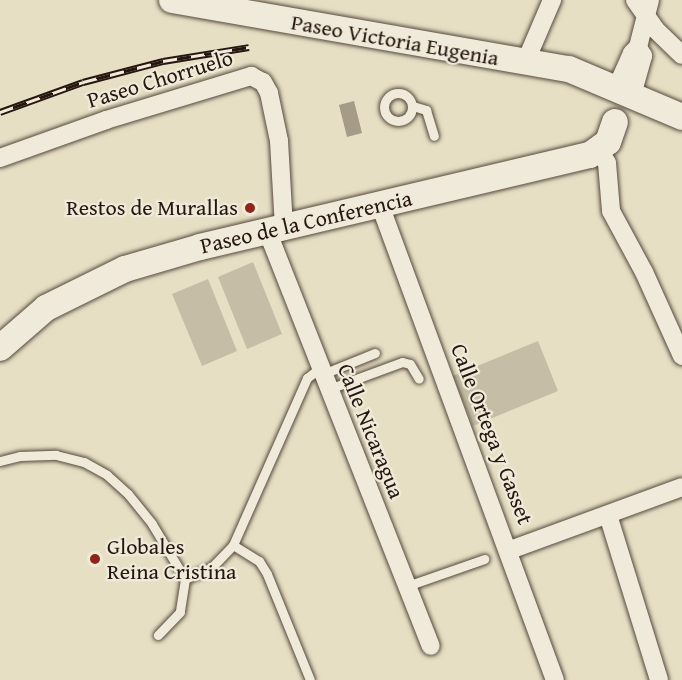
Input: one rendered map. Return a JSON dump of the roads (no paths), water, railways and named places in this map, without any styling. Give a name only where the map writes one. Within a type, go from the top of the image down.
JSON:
[{"type":"street","name":"Paseo Victoria Eugenia","points":[[172,0],[408,49],[569,69],[682,117]]},
{"type":"street","points":[[525,63],[552,0]]},
{"type":"street","points":[[643,5],[638,47],[632,52],[624,92],[610,105],[615,122],[608,142],[599,150],[607,163],[611,211],[644,272],[682,356]]},
{"type":"street","points":[[643,5],[682,55]]},
{"type":"street","name":"Paseo Chorruelo","points":[[0,158],[106,120],[251,76],[267,87],[277,131],[278,229]]},
{"type":"street","name":"Paseo de la Conferencia","points":[[0,348],[46,308],[125,269],[599,150]]},
{"type":"street","name":"Calle Ortega y Gasset","points":[[380,205],[510,550],[513,570],[555,680]]},
{"type":"street","name":"Calle Nicaragua","points":[[278,229],[272,243],[431,646]]},
{"type":"street","points":[[510,550],[682,487]]},
{"type":"street","points":[[608,515],[659,680]]},
{"type":"lane","points":[[413,106],[410,117],[400,122],[386,114],[387,98],[403,89],[413,106],[426,110],[434,136]]},
{"type":"lane","points":[[324,377],[375,353]]},
{"type":"lane","points":[[185,579],[212,567],[233,545],[307,378],[324,377],[402,362],[410,364],[418,379]]},
{"type":"lane","points":[[0,461],[20,456],[56,455],[84,462],[106,475],[152,525],[185,579],[180,612],[158,635]]},
{"type":"lane","points":[[233,545],[259,561],[267,574],[310,680]]},
{"type":"lane","points":[[407,586],[484,559]]},
{"type":"railway","points":[[0,112],[83,82],[163,61],[249,47]]},
{"type":"place","name":"Restos de Murallas","points":[[250,208]]},
{"type":"place","name":"Globales Reina Cristina","points":[[95,559]]}]
